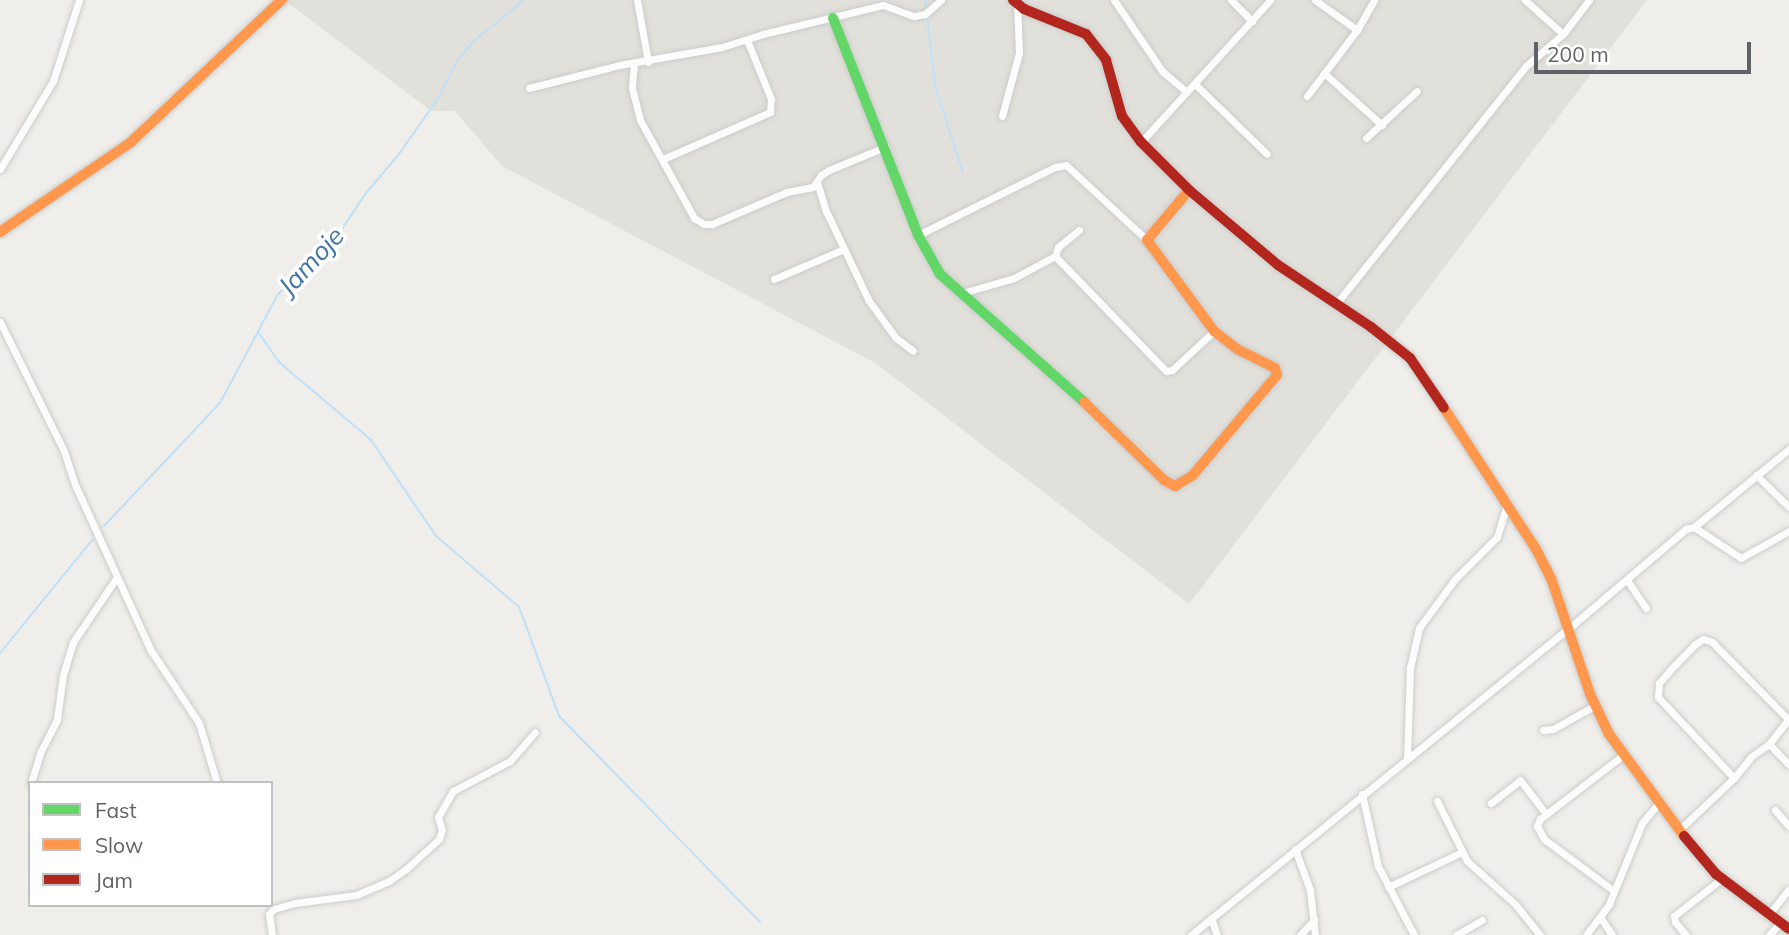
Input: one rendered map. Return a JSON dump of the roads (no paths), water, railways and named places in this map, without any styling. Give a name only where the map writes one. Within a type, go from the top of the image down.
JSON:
[{"type":"street","points":[[0,169],[53,81],[79,0]]},
{"type":"street","points":[[0,232],[130,143],[282,0]]},
{"type":"street","points":[[637,0],[648,62]]},
{"type":"street","points":[[529,88],[747,40],[883,5],[914,16],[925,13],[942,0]]},
{"type":"street","points":[[1114,0],[1163,72],[1187,92]]},
{"type":"street","points":[[1231,0],[1251,21]]},
{"type":"street","points":[[1141,142],[1270,0]]},
{"type":"street","points":[[1315,0],[1357,30]]},
{"type":"street","points":[[1307,96],[1357,30],[1374,0]]},
{"type":"street","points":[[1525,0],[1563,33]]},
{"type":"street","points":[[1336,304],[1513,81],[1563,33],[1589,0]]},
{"type":"street","points":[[1002,116],[1018,53],[1015,2],[1086,34],[1106,60],[1122,116],[1141,142],[1189,190],[1278,265],[1371,327],[1410,358],[1430,383],[1506,507],[1536,549],[1551,578],[1595,705],[1623,755],[1679,830],[1721,879],[1785,926],[1769,935]]},
{"type":"street","points":[[833,18],[886,147],[918,235],[940,274],[1173,485],[1180,485],[1193,475],[1277,379],[1275,368],[1237,349],[1214,331],[1147,240],[1066,165],[1055,167],[918,235]]},
{"type":"street","points":[[663,159],[770,112],[771,99],[747,40]]},
{"type":"street","points":[[634,63],[632,88],[645,130],[694,218],[704,224],[712,224],[787,192],[813,187],[828,170],[886,147]]},
{"type":"street","points":[[1324,73],[1382,125]]},
{"type":"street","points":[[1195,84],[1267,154]]},
{"type":"street","points":[[1366,138],[1417,91]]},
{"type":"street","points":[[817,182],[869,301],[896,338],[913,351]]},
{"type":"street","points":[[1147,240],[1189,190]]},
{"type":"street","points":[[962,293],[1014,278],[1055,256],[1058,247],[1079,230]]},
{"type":"street","points":[[774,279],[844,249]]},
{"type":"street","points":[[1055,256],[1166,371],[1172,370],[1214,331]]},
{"type":"street","points":[[0,322],[64,451],[76,487],[164,673],[200,723],[217,781]]},
{"type":"street","points":[[1191,935],[1568,629],[1686,529],[1694,527],[1789,449]]},
{"type":"street","points":[[1756,475],[1789,507]]},
{"type":"street","points":[[1407,758],[1410,668],[1419,628],[1455,579],[1497,537],[1506,507]]},
{"type":"street","points":[[1694,527],[1741,558],[1789,531]]},
{"type":"street","points":[[32,781],[40,753],[57,719],[63,675],[73,642],[117,577]]},
{"type":"street","points":[[1627,580],[1646,608]]},
{"type":"street","points":[[1679,830],[1734,778],[1752,756],[1769,744],[1789,719],[1712,642],[1703,639],[1659,683],[1658,697],[1734,778]]},
{"type":"street","points":[[1543,730],[1553,729],[1595,705]]},
{"type":"street","points":[[269,914],[274,909],[295,902],[356,895],[398,875],[439,839],[442,830],[439,817],[453,791],[510,761],[535,732]]},
{"type":"street","points":[[1769,744],[1789,765]]},
{"type":"street","points":[[1614,891],[1544,839],[1537,826],[1546,814],[1623,755]]},
{"type":"street","points":[[1490,803],[1520,780],[1546,814]]},
{"type":"street","points":[[1362,794],[1378,866],[1414,935]]},
{"type":"street","points":[[1437,801],[1462,852],[1476,872],[1514,904],[1540,935]]},
{"type":"street","points":[[1586,935],[1600,917],[1614,891],[1642,823],[1659,803]]},
{"type":"street","points":[[1775,810],[1789,826]]},
{"type":"street","points":[[1295,849],[1310,890],[1315,933],[1302,932]]},
{"type":"street","points":[[1388,887],[1462,852]]},
{"type":"street","points":[[1686,935],[1675,922],[1674,916],[1721,879]]},
{"type":"street","points":[[1768,915],[1789,889]]},
{"type":"street","points":[[267,907],[272,935]]},
{"type":"street","points":[[1600,917],[1612,935]]},
{"type":"street","points":[[1211,918],[1217,935]]},
{"type":"street","points":[[1302,932],[1314,920]]},
{"type":"street","points":[[1456,935],[1482,920]]},
{"type":"waterway","name":"Jamoje","points":[[104,526],[220,403],[278,294],[327,251],[366,193],[399,154],[437,100],[458,59],[475,40],[524,0]]},
{"type":"waterway","points":[[926,0],[926,9]]},
{"type":"waterway","points":[[927,18],[936,89],[963,173]]},
{"type":"waterway","points":[[258,332],[280,363],[371,440],[436,536],[519,607],[559,716],[760,922]]},
{"type":"waterway","name":"Jamoje","points":[[0,653],[93,539]]}]
